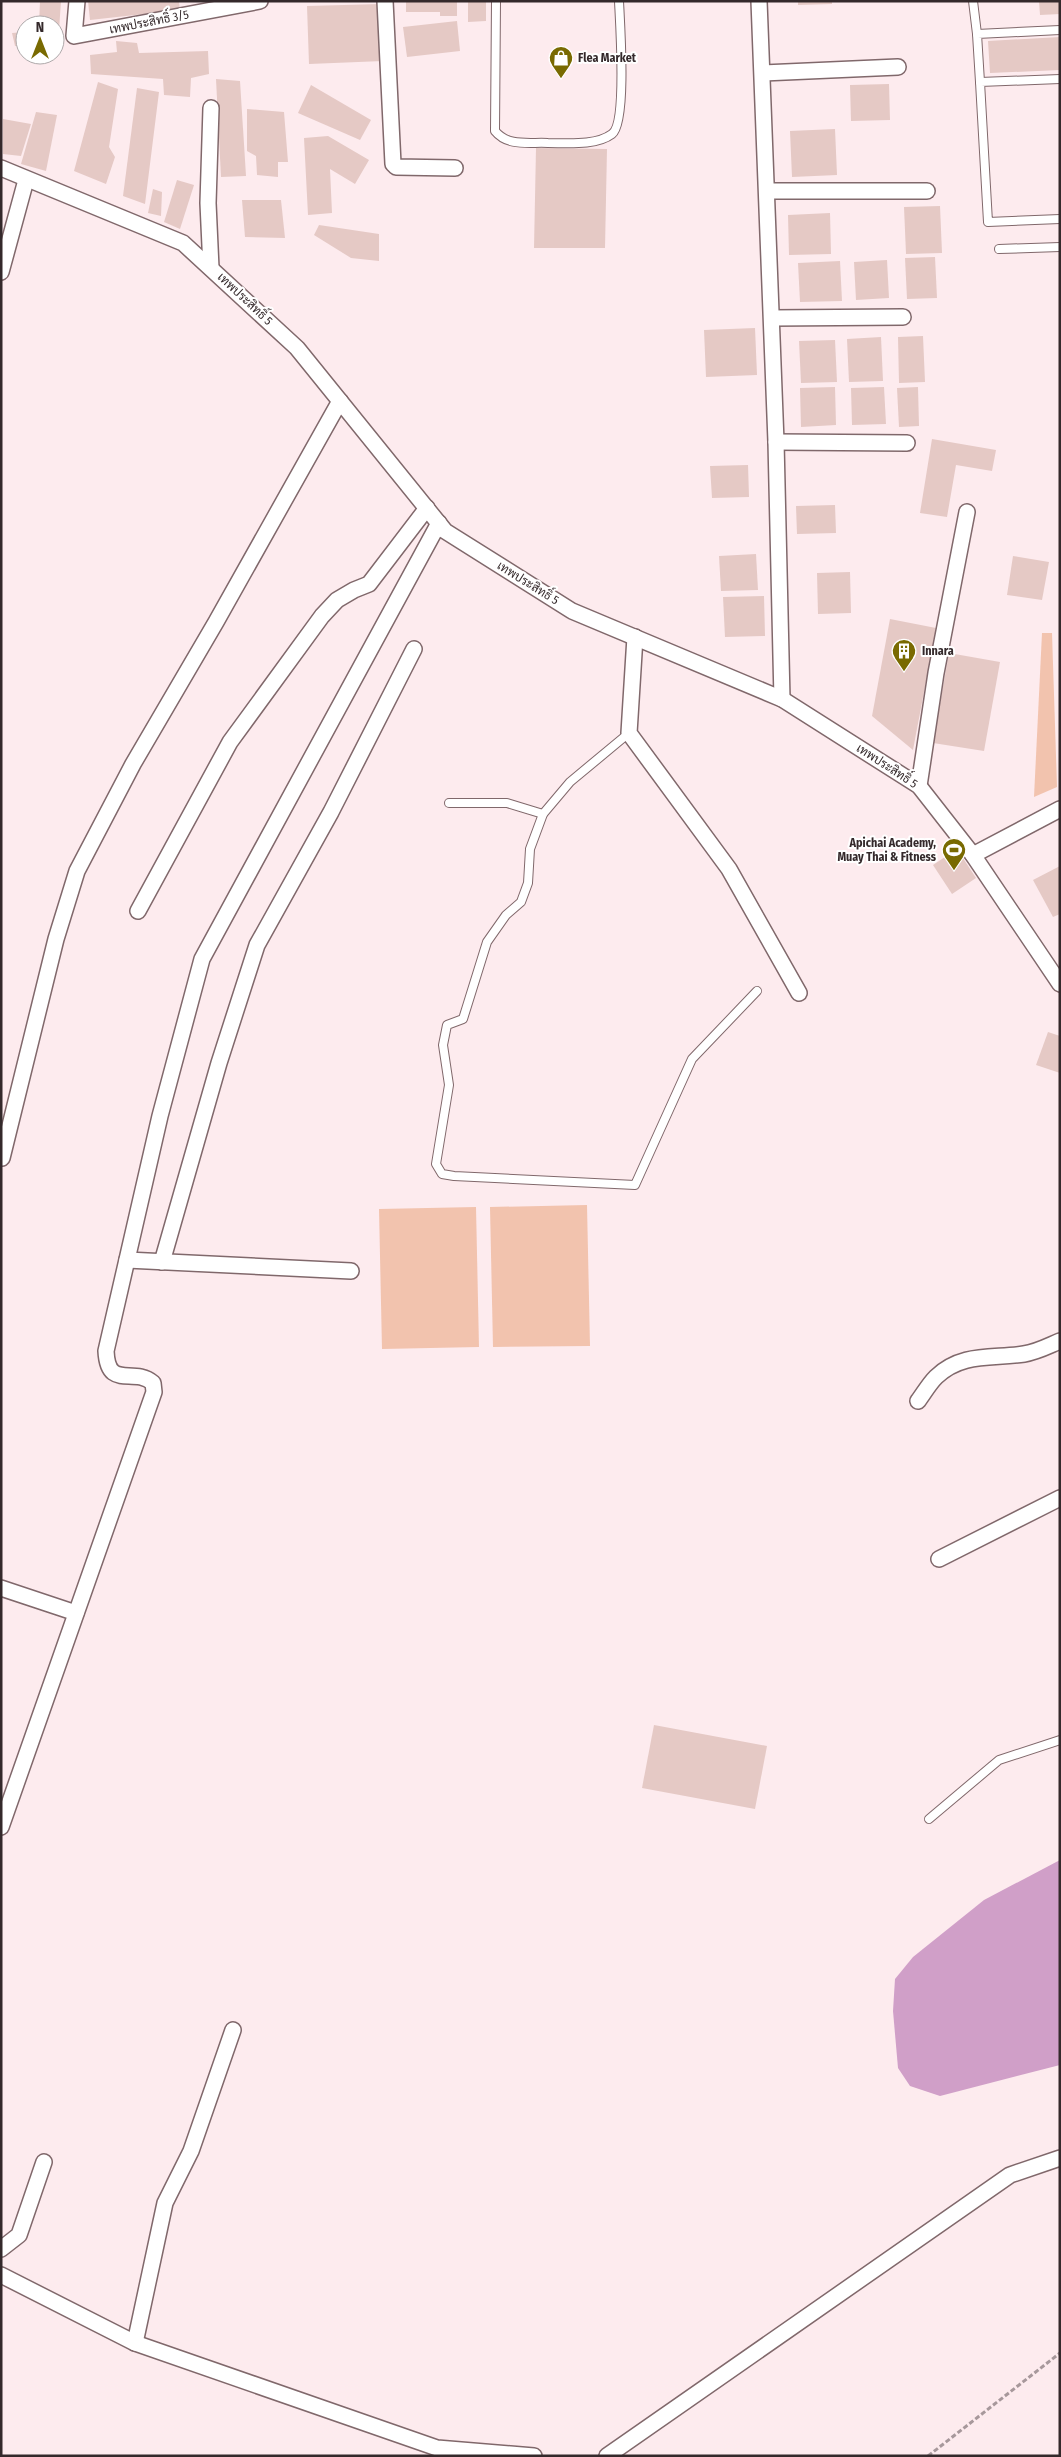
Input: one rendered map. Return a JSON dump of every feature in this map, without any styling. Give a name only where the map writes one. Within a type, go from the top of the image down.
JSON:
[{"type":"street","name":"เทพประสิทธิ์ 3/5","points":[[77,1],[74,36],[260,1]]},
{"type":"street","points":[[385,1],[393,164],[396,167],[455,168]]},
{"type":"street","points":[[759,1],[772,318],[782,698]]},
{"type":"street","points":[[763,73],[898,67]]},
{"type":"street","points":[[210,268],[208,203],[211,108]]},
{"type":"street","name":"เทพประสิทธิ์ 5","points":[[1,168],[26,180],[183,243],[297,348],[445,531],[572,611],[782,698],[919,786],[973,855],[1058,979]]},
{"type":"street","points":[[1,272],[26,180]]},
{"type":"street","points":[[767,190],[927,191]]},
{"type":"street","points":[[772,318],[903,317]]},
{"type":"street","points":[[2,1158],[56,939],[77,871],[133,764],[216,622],[340,401]]},
{"type":"street","points":[[776,442],[907,443]]},
{"type":"street","points":[[138,911],[230,742],[322,616],[337,600],[369,584],[426,508]]},
{"type":"street","points":[[919,786],[936,673],[967,512]]},
{"type":"street","points":[[1,1827],[154,1392],[153,1383],[148,1378],[116,1375],[110,1371],[107,1364],[106,1351],[160,1116],[202,959],[439,524]]},
{"type":"street","points":[[635,638],[629,733],[730,869],[799,993]]},
{"type":"street","points":[[162,1262],[219,1063],[257,945],[331,812],[414,649]]},
{"type":"street","points":[[973,855],[1060,809]]},
{"type":"street","points":[[127,1260],[351,1271]]},
{"type":"street","points":[[918,1401],[937,1376],[960,1362],[985,1355],[1024,1354],[1043,1349],[1060,1340]]},
{"type":"street","points":[[939,1560],[1060,1498]]},
{"type":"street","points":[[1,1588],[76,1613]]},
{"type":"street","points":[[135,2343],[165,2203],[191,2151],[233,2030]]},
{"type":"street","points":[[607,2456],[1010,2175],[1060,2158]]},
{"type":"street","points":[[1,2249],[18,2235],[44,2162]]},
{"type":"street","points":[[1,2275],[135,2343],[437,2448],[534,2456]]},
{"type":"lane","points":[[496,1],[495,131],[500,137],[510,142],[576,143],[605,138],[617,128],[620,119],[619,1]]},
{"type":"lane","points":[[973,1],[977,34],[988,222],[1060,220]]},
{"type":"lane","points":[[977,34],[1060,30]]},
{"type":"lane","points":[[980,82],[1060,79]]},
{"type":"lane","points":[[999,249],[1060,246]]},
{"type":"lane","points":[[629,733],[570,782],[543,814],[530,850],[528,883],[521,902],[506,915],[487,942],[463,1019],[446,1026],[443,1045],[449,1085],[436,1164],[442,1174],[635,1185],[692,1059],[757,991]]},
{"type":"lane","points":[[449,803],[507,803],[543,814]]},
{"type":"lane","points":[[928,1819],[999,1760],[1060,1740]]},
{"type":"path","points":[[928,2456],[1060,2353]]},
{"type":"shaded area","points":[[1042,633],[1052,633],[1057,787],[1034,797]]},
{"type":"shaded area","points":[[587,1205],[590,1346],[493,1347],[490,1207]]},
{"type":"shaded area","points":[[476,1207],[479,1347],[382,1349],[379,1209]]},
{"type":"shaded area","points":[[1060,1860],[1060,2065],[940,2096],[910,2086],[898,2068],[893,2011],[895,1979],[913,1957],[984,1900]]},
{"type":"building","points":[[40,1],[61,1],[60,15],[39,15]]},
{"type":"building","points":[[88,1],[179,1],[180,10],[90,20]]},
{"type":"building","points":[[406,1],[457,1],[457,16],[440,16],[440,12],[406,12]]},
{"type":"building","points":[[468,1],[486,1],[486,21],[468,22]]},
{"type":"building","points":[[798,1],[832,1],[832,4],[798,5]]},
{"type":"building","points":[[1039,1],[1060,1],[1060,14],[1040,15]]},
{"type":"building","points":[[381,4],[383,61],[309,64],[307,6]]},
{"type":"building","points":[[457,21],[460,51],[407,57],[403,27]]},
{"type":"building","points":[[12,33],[15,33],[15,46]]},
{"type":"building","points":[[1060,37],[1060,70],[990,73],[988,41]]},
{"type":"building","points":[[116,41],[137,43],[139,53],[208,51],[209,74],[191,78],[190,97],[164,95],[163,79],[91,74],[90,55],[117,52]]},
{"type":"building","points":[[216,79],[240,81],[246,176],[221,177]]},
{"type":"building","points":[[98,82],[118,89],[109,147],[115,157],[106,184],[74,171]]},
{"type":"building","points":[[889,84],[890,120],[851,121],[850,85]]},
{"type":"building","points":[[311,85],[371,120],[360,140],[298,113]]},
{"type":"building","points":[[137,88],[159,92],[145,204],[123,196]]},
{"type":"building","points":[[247,109],[284,112],[288,162],[278,162],[278,177],[257,175],[256,156],[247,151]]},
{"type":"building","points":[[36,112],[57,115],[46,171],[21,164]]},
{"type":"building","points":[[3,119],[31,124],[21,156],[3,154]]},
{"type":"building","points":[[835,129],[837,175],[792,177],[790,131]]},
{"type":"building","points":[[328,136],[369,160],[355,184],[330,169],[332,213],[308,215],[304,138]]},
{"type":"building","points":[[536,148],[607,149],[605,248],[534,248]]},
{"type":"building","points":[[177,180],[194,185],[180,229],[164,222]]},
{"type":"building","points":[[153,189],[162,192],[161,216],[148,213]]},
{"type":"building","points":[[242,200],[281,200],[285,238],[245,237]]},
{"type":"building","points":[[940,206],[942,253],[906,254],[904,207]]},
{"type":"building","points":[[830,213],[831,254],[789,255],[788,215]]},
{"type":"building","points":[[319,225],[379,234],[379,261],[351,258],[314,235]]},
{"type":"building","points":[[935,257],[937,298],[907,299],[905,258]]},
{"type":"building","points":[[887,260],[889,298],[856,300],[854,262]]},
{"type":"building","points":[[840,261],[842,301],[800,302],[798,263]]},
{"type":"building","points":[[755,328],[757,375],[706,377],[704,330]]},
{"type":"building","points":[[923,336],[925,382],[899,383],[898,337]]},
{"type":"building","points":[[881,337],[883,381],[849,382],[847,339]]},
{"type":"building","points":[[835,340],[837,382],[801,383],[799,341]]},
{"type":"building","points":[[835,387],[836,425],[801,427],[800,388]]},
{"type":"building","points":[[884,387],[886,424],[852,425],[851,388]]},
{"type":"building","points":[[918,387],[919,426],[899,427],[897,388]]},
{"type":"building","points":[[932,439],[996,450],[992,471],[956,465],[947,517],[920,513]]},
{"type":"building","points":[[748,465],[749,497],[712,498],[710,466]]},
{"type":"building","points":[[835,505],[836,533],[797,534],[796,506]]},
{"type":"building","points":[[756,554],[758,590],[721,591],[719,556]]},
{"type":"building","points":[[1013,556],[1049,562],[1042,600],[1007,595]]},
{"type":"building","points":[[850,572],[851,613],[818,614],[817,573]]},
{"type":"building","points":[[764,596],[765,636],[725,637],[723,597]]},
{"type":"building","name":"Innara","points":[[890,619],[936,628],[913,750],[872,716]]},
{"type":"building","points":[[949,653],[1000,662],[984,751],[933,743]]},
{"type":"building","name":"Apichai Academy, Muay Thai & Fitness","points":[[957,849],[976,878],[952,894],[933,865]]},
{"type":"building","points":[[1060,866],[1060,914],[1053,917],[1033,880]]},
{"type":"building","points":[[1048,1032],[1060,1036],[1060,1073],[1036,1065]]},
{"type":"building","points":[[654,1725],[767,1746],[755,1809],[642,1788]]},
{"type":"place","name":"Flea Market","points":[[561,79]]},
{"type":"place","name":"Innara","points":[[904,672]]},
{"type":"place","name":"Apichai Academy, Muay Thai & Fitness","points":[[954,871]]}]
